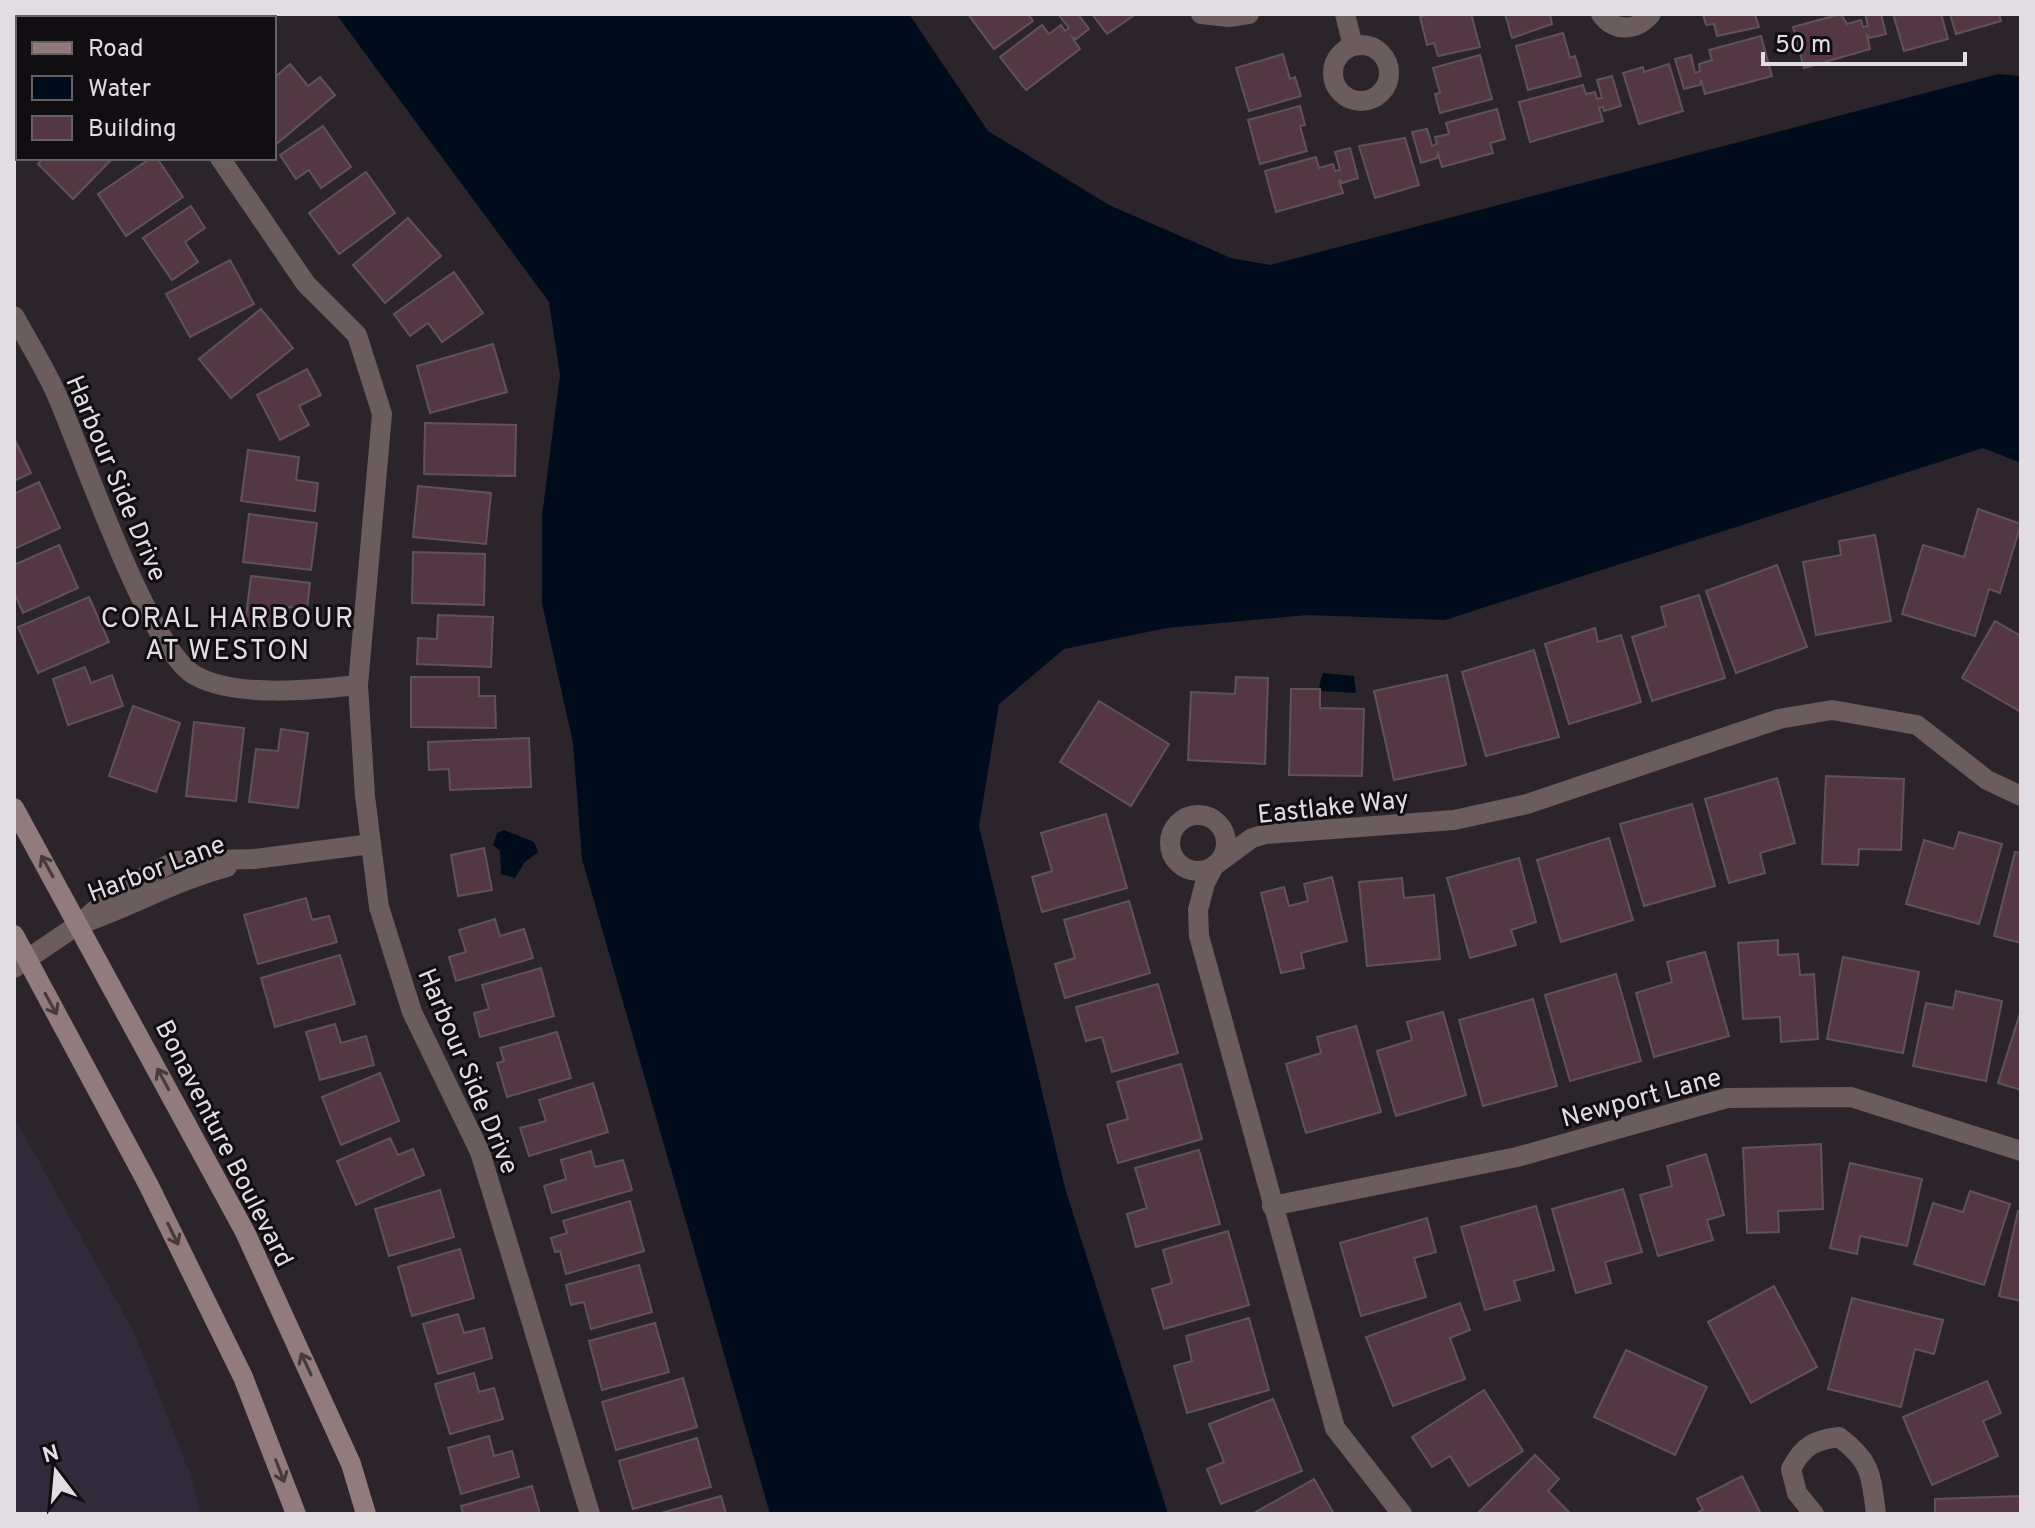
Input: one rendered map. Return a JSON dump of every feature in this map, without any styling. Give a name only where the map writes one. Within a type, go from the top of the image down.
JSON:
[{"type":"main road","name":"Bonaventure Boulevard","points":[[14,808],[245,1232],[351,1464],[366,1514]]},
{"type":"main road","points":[[14,935],[21,964],[148,1184],[243,1377],[296,1514]]},
{"type":"street","points":[[1201,14],[1229,17],[1249,14]]},
{"type":"street","points":[[1345,14],[1353,46]]},
{"type":"street","points":[[1601,14],[1613,25],[1623,28],[1643,23],[1651,14]]},
{"type":"street","name":"Harbour Side Drive","points":[[221,160],[306,284],[357,335],[382,414],[358,685],[379,907],[412,1012],[480,1152],[590,1514]]},
{"type":"street","name":"Harbour Side Drive","points":[[14,316],[54,388],[140,601],[176,659],[194,676],[226,687],[316,689],[358,685]]},
{"type":"street","name":"Eastlake Way","points":[[1402,1514],[1335,1428],[1199,936],[1198,910],[1205,883],[1214,866],[1232,849],[1266,834],[1454,820],[1527,804],[1779,719],[1832,710],[1917,725],[1987,780],[2021,796]]},
{"type":"street","name":"Harbor Lane","points":[[79,924],[118,890],[164,865],[187,868],[371,844]]},
{"type":"street","name":"Harbor Lane","points":[[79,924],[127,907],[187,868]]},
{"type":"street","points":[[21,964],[79,924]]},
{"type":"street","name":"Newport Lane","points":[[1272,1206],[1517,1157],[1727,1098],[1851,1097],[2021,1151]]},
{"type":"street","points":[[1814,1514],[1797,1493],[1791,1469],[1800,1451],[1816,1440],[1839,1437],[1861,1454],[1873,1488],[1876,1514]]},
{"type":"shaded area","points":[[14,1117],[134,1332],[190,1474],[201,1514],[14,1514]]},
{"type":"water","points":[[336,14],[909,14],[988,131],[1109,205],[1231,258],[1270,265],[1998,74],[2021,76],[2021,463],[1983,448],[1445,620],[1308,615],[1167,628],[1064,649],[999,704],[979,826],[1065,1188],[1168,1514],[770,1514],[582,859],[573,743],[542,603],[542,516],[560,375],[549,302]]},
{"type":"water","points":[[1323,673],[1354,676],[1356,693],[1322,691],[1319,686]]},
{"type":"water","points":[[504,830],[534,842],[538,852],[524,863],[515,878],[501,874],[500,851],[493,845],[497,833]]},
{"type":"building","points":[[85,14],[114,14],[114,16]]},
{"type":"building","points":[[149,14],[202,14],[201,16]]},
{"type":"building","points":[[968,14],[1028,14],[1033,21],[994,49]]},
{"type":"building","points":[[1058,14],[1078,14],[1089,29],[1076,39],[1072,37],[1080,49],[1026,90],[1000,57],[1042,25],[1049,34],[1061,25],[1065,31],[1069,28]]},
{"type":"building","points":[[1092,14],[1136,14],[1107,34]]},
{"type":"building","points":[[1430,14],[1471,14],[1480,47],[1438,56],[1434,43],[1427,45],[1420,17]]},
{"type":"building","points":[[1505,14],[1550,14],[1552,24],[1512,38]]},
{"type":"building","points":[[1703,14],[1758,14],[1755,15],[1759,27],[1717,36],[1714,24],[1706,25]]},
{"type":"building","points":[[1841,14],[1847,24],[1861,20],[1863,27],[1868,26],[1865,14],[1881,14],[1886,34],[1870,38],[1867,35],[1870,49],[1804,68],[1793,27]]},
{"type":"building","points":[[1893,14],[1941,14],[1948,39],[1904,51]]},
{"type":"building","points":[[1950,14],[1999,14],[2001,21],[1956,34]]},
{"type":"building","points":[[1563,33],[1570,58],[1575,56],[1581,76],[1528,90],[1516,46]]},
{"type":"building","points":[[1761,36],[1772,76],[1705,94],[1701,80],[1700,85],[1684,89],[1675,59],[1691,55],[1695,73],[1700,71],[1699,64],[1712,60],[1709,50]]},
{"type":"building","points":[[1283,54],[1290,79],[1295,77],[1301,96],[1249,111],[1236,68]]},
{"type":"building","points":[[1480,55],[1492,99],[1440,113],[1435,94],[1440,93],[1433,68]]},
{"type":"building","points":[[290,64],[308,86],[320,77],[335,95],[276,144],[276,76]]},
{"type":"building","points":[[1669,64],[1683,111],[1639,124],[1623,73],[1643,67],[1644,72]]},
{"type":"building","points":[[1612,76],[1621,106],[1604,111],[1603,107],[1599,108],[1603,121],[1530,142],[1519,102],[1583,85],[1586,94],[1595,92],[1597,99],[1602,98],[1597,80]]},
{"type":"building","points":[[1300,106],[1305,125],[1300,126],[1307,151],[1260,164],[1248,120]]},
{"type":"building","points":[[1497,109],[1505,139],[1490,143],[1493,153],[1442,167],[1438,154],[1437,158],[1421,163],[1412,132],[1427,129],[1432,146],[1437,144],[1435,137],[1449,134],[1446,123]]},
{"type":"building","points":[[323,126],[351,167],[321,188],[309,170],[296,179],[280,155]]},
{"type":"building","points":[[1405,138],[1419,185],[1375,198],[1359,146]]},
{"type":"building","points":[[1350,148],[1358,178],[1342,183],[1339,180],[1343,193],[1276,212],[1265,171],[1316,157],[1319,168],[1333,164],[1335,171],[1340,170],[1335,152]]},
{"type":"building","points":[[41,160],[111,160],[73,199],[38,164]]},
{"type":"building","points":[[148,160],[158,160],[183,197],[126,236],[98,194]]},
{"type":"building","points":[[366,172],[395,213],[339,254],[309,213]]},
{"type":"building","points":[[191,206],[205,228],[185,242],[198,262],[172,280],[143,238]]},
{"type":"building","points":[[408,218],[441,256],[385,303],[353,265]]},
{"type":"building","points":[[230,260],[254,304],[190,337],[166,294]]},
{"type":"building","points":[[454,272],[483,313],[442,342],[428,323],[410,336],[394,314]]},
{"type":"building","points":[[261,309],[293,348],[231,398],[199,359]]},
{"type":"building","points":[[493,344],[507,392],[430,413],[417,366]]},
{"type":"building","points":[[307,369],[321,395],[299,406],[309,425],[280,440],[257,395]]},
{"type":"building","points":[[425,423],[516,425],[515,476],[424,474]]},
{"type":"building","points":[[14,438],[31,473],[14,481]]},
{"type":"building","points":[[248,450],[299,457],[296,480],[318,483],[315,511],[241,501]]},
{"type":"building","points":[[39,482],[60,528],[14,549],[14,494]]},
{"type":"building","points":[[418,486],[491,493],[486,544],[413,537]]},
{"type":"building","points":[[1978,509],[2021,524],[2000,593],[1989,589],[1975,636],[1902,614],[1923,545],[1964,557]]},
{"type":"building","points":[[249,514],[317,523],[311,570],[243,562]]},
{"type":"building","points":[[1875,535],[1891,621],[1816,635],[1803,562],[1841,555],[1839,541]]},
{"type":"building","points":[[59,545],[78,588],[23,613],[14,592],[14,565]]},
{"type":"building","points":[[413,552],[485,554],[484,605],[412,603]]},
{"type":"building","points":[[1777,565],[1807,647],[1736,673],[1706,591]]},
{"type":"building","points":[[251,576],[310,583],[307,609],[289,607],[286,628],[245,624]]},
{"type":"building","points":[[1699,595],[1725,678],[1652,701],[1632,637],[1666,626],[1661,607]]},
{"type":"building","points":[[89,597],[109,642],[38,673],[18,627]]},
{"type":"building","points":[[438,615],[493,617],[491,667],[417,664],[418,638],[437,639]]},
{"type":"building","points":[[1995,621],[2021,636],[2021,712],[1962,678]]},
{"type":"building","points":[[1595,628],[1598,642],[1621,635],[1641,702],[1569,724],[1545,644]]},
{"type":"building","points":[[1534,650],[1559,737],[1486,756],[1462,672]]},
{"type":"building","points":[[85,667],[91,683],[112,675],[123,706],[68,725],[53,679]]},
{"type":"building","points":[[1447,675],[1466,765],[1394,780],[1374,691]]},
{"type":"building","points":[[411,677],[479,677],[479,696],[495,696],[496,728],[411,727]]},
{"type":"building","points":[[1236,677],[1268,678],[1265,764],[1188,760],[1191,692],[1235,694]]},
{"type":"building","points":[[1291,689],[1320,689],[1320,708],[1364,709],[1362,776],[1289,775]]},
{"type":"building","points":[[1099,701],[1169,744],[1131,806],[1060,762]]},
{"type":"building","points":[[133,706],[180,723],[156,792],[109,776]]},
{"type":"building","points":[[194,722],[244,728],[236,801],[186,796]]},
{"type":"building","points":[[281,729],[308,733],[298,808],[249,802],[256,749],[278,751]]},
{"type":"building","points":[[529,738],[531,787],[450,790],[449,769],[429,770],[428,742]]},
{"type":"building","points":[[1826,776],[1904,779],[1901,850],[1859,849],[1858,865],[1822,864]]},
{"type":"building","points":[[1777,778],[1795,843],[1760,853],[1765,873],[1729,883],[1705,799]]},
{"type":"building","points":[[1692,804],[1715,886],[1644,906],[1620,824]]},
{"type":"building","points":[[1106,814],[1127,888],[1042,912],[1032,877],[1052,871],[1041,833]]},
{"type":"building","points":[[1959,832],[2002,844],[1979,924],[1906,904],[1924,840],[1954,849]]},
{"type":"building","points":[[1609,838],[1633,920],[1561,942],[1537,860]]},
{"type":"building","points":[[484,848],[492,890],[458,896],[451,855]]},
{"type":"building","points":[[2015,852],[2021,853],[2021,943],[1994,936]]},
{"type":"building","points":[[1519,858],[1536,922],[1511,930],[1516,945],[1470,958],[1447,878]]},
{"type":"building","points":[[1332,877],[1347,941],[1301,953],[1304,968],[1281,973],[1261,893],[1284,887],[1289,906],[1308,901],[1304,884]]},
{"type":"building","points":[[1402,878],[1404,898],[1434,895],[1440,959],[1367,966],[1359,882]]},
{"type":"building","points":[[306,898],[312,920],[329,916],[337,942],[258,964],[244,915]]},
{"type":"building","points":[[1129,901],[1150,973],[1065,998],[1055,964],[1075,958],[1064,920]]},
{"type":"building","points":[[495,919],[500,936],[524,929],[533,958],[456,981],[449,957],[466,952],[459,930]]},
{"type":"building","points":[[1778,940],[1778,955],[1798,954],[1800,975],[1814,974],[1818,1039],[1781,1042],[1780,1017],[1743,1019],[1738,943]]},
{"type":"building","points":[[1705,952],[1729,1036],[1654,1057],[1636,993],[1672,982],[1667,962]]},
{"type":"building","points":[[340,955],[355,1004],[275,1027],[261,978]]},
{"type":"building","points":[[1843,957],[1919,972],[1903,1053],[1827,1039]]},
{"type":"building","points":[[541,968],[554,1016],[480,1037],[474,1013],[489,1009],[482,985]]},
{"type":"building","points":[[1616,974],[1641,1061],[1570,1081],[1545,995]]},
{"type":"building","points":[[1158,984],[1178,1053],[1112,1072],[1102,1037],[1086,1041],[1076,1007]]},
{"type":"building","points":[[1956,991],[2002,1001],[1986,1081],[1913,1066],[1926,1003],[1953,1008]]},
{"type":"building","points":[[1533,999],[1557,1086],[1483,1106],[1459,1020]]},
{"type":"building","points":[[2021,1010],[2021,1090],[1998,1083]]},
{"type":"building","points":[[1443,1012],[1466,1095],[1396,1116],[1377,1051],[1412,1040],[1407,1022]]},
{"type":"building","points":[[335,1024],[341,1043],[366,1036],[374,1065],[320,1080],[306,1032]]},
{"type":"building","points":[[1356,1026],[1381,1112],[1306,1133],[1286,1064],[1321,1053],[1317,1037]]},
{"type":"building","points":[[557,1032],[571,1078],[507,1097],[497,1063],[504,1061],[500,1048]]},
{"type":"building","points":[[1181,1064],[1202,1139],[1118,1163],[1107,1125],[1128,1119],[1117,1082]]},
{"type":"building","points":[[380,1073],[399,1121],[341,1145],[322,1097]]},
{"type":"building","points":[[593,1083],[608,1132],[529,1156],[520,1128],[546,1121],[539,1100]]},
{"type":"building","points":[[390,1138],[398,1155],[413,1149],[424,1175],[356,1205],[337,1161]]},
{"type":"building","points":[[1821,1144],[1823,1209],[1778,1211],[1779,1232],[1747,1233],[1743,1148]]},
{"type":"building","points":[[1199,1150],[1220,1224],[1136,1247],[1127,1214],[1147,1208],[1135,1168]]},
{"type":"building","points":[[591,1151],[595,1167],[623,1160],[632,1190],[552,1213],[544,1186],[566,1179],[561,1160]]},
{"type":"building","points":[[1706,1154],[1724,1215],[1707,1220],[1713,1240],[1658,1256],[1640,1195],[1672,1186],[1667,1166]]},
{"type":"building","points":[[1850,1163],[1922,1179],[1907,1246],[1860,1236],[1857,1254],[1830,1248]]},
{"type":"building","points":[[1623,1189],[1642,1252],[1605,1262],[1611,1283],[1576,1293],[1552,1209]]},
{"type":"building","points":[[440,1190],[454,1237],[389,1256],[375,1209]]},
{"type":"building","points":[[1970,1191],[2010,1204],[1984,1285],[1914,1264],[1933,1203],[1963,1212]]},
{"type":"building","points":[[630,1201],[644,1251],[566,1274],[560,1251],[555,1252],[551,1238],[567,1233],[563,1221]]},
{"type":"building","points":[[1536,1206],[1554,1270],[1514,1281],[1520,1300],[1485,1310],[1461,1227]]},
{"type":"building","points":[[2018,1211],[2021,1212],[2021,1301],[1999,1296]]},
{"type":"building","points":[[1427,1218],[1436,1252],[1414,1258],[1426,1297],[1361,1316],[1340,1243]]},
{"type":"building","points":[[1228,1231],[1249,1305],[1164,1329],[1152,1289],[1172,1283],[1163,1250]]},
{"type":"building","points":[[460,1249],[474,1298],[412,1316],[398,1267]]},
{"type":"building","points":[[639,1265],[652,1312],[591,1329],[584,1302],[571,1305],[566,1285]]},
{"type":"building","points":[[1774,1286],[1817,1367],[1751,1403],[1708,1322]]},
{"type":"building","points":[[1852,1298],[1943,1320],[1934,1354],[1915,1349],[1901,1407],[1828,1389]]},
{"type":"building","points":[[1460,1303],[1470,1330],[1450,1338],[1465,1379],[1393,1406],[1366,1337]]},
{"type":"building","points":[[458,1314],[464,1333],[484,1328],[492,1358],[438,1374],[423,1324]]},
{"type":"building","points":[[1249,1318],[1269,1390],[1187,1413],[1174,1366],[1192,1361],[1186,1336]]},
{"type":"building","points":[[655,1323],[669,1372],[602,1390],[589,1341]]},
{"type":"building","points":[[1626,1350],[1707,1387],[1675,1455],[1594,1417]]},
{"type":"building","points":[[474,1373],[479,1392],[494,1388],[503,1419],[450,1434],[435,1384]]},
{"type":"building","points":[[683,1378],[697,1427],[616,1450],[602,1402]]},
{"type":"building","points":[[1987,1381],[2001,1413],[1983,1421],[1998,1456],[1932,1485],[1903,1417]]},
{"type":"building","points":[[1484,1390],[1523,1451],[1469,1486],[1450,1456],[1432,1467],[1412,1437]]},
{"type":"building","points":[[1273,1399],[1302,1471],[1221,1504],[1207,1469],[1224,1462],[1209,1424]]},
{"type":"building","points":[[489,1436],[494,1456],[512,1451],[519,1477],[461,1494],[448,1448]]},
{"type":"building","points":[[697,1438],[711,1487],[633,1509],[619,1461]]},
{"type":"building","points":[[1535,1455],[1559,1479],[1548,1491],[1571,1514],[1477,1514]]},
{"type":"building","points":[[1742,1476],[1761,1514],[1695,1514],[1703,1510],[1697,1499]]},
{"type":"building","points":[[1314,1479],[1334,1514],[1257,1514],[1256,1512]]},
{"type":"building","points":[[532,1486],[540,1514],[463,1514],[461,1506]]},
{"type":"building","points":[[721,1496],[726,1514],[658,1514]]},
{"type":"building","points":[[2021,1496],[2021,1514],[1935,1514],[1935,1499]]},
{"type":"district","name":"CORAL HARBOUR AT WESTON","points":[[228,633]]}]
